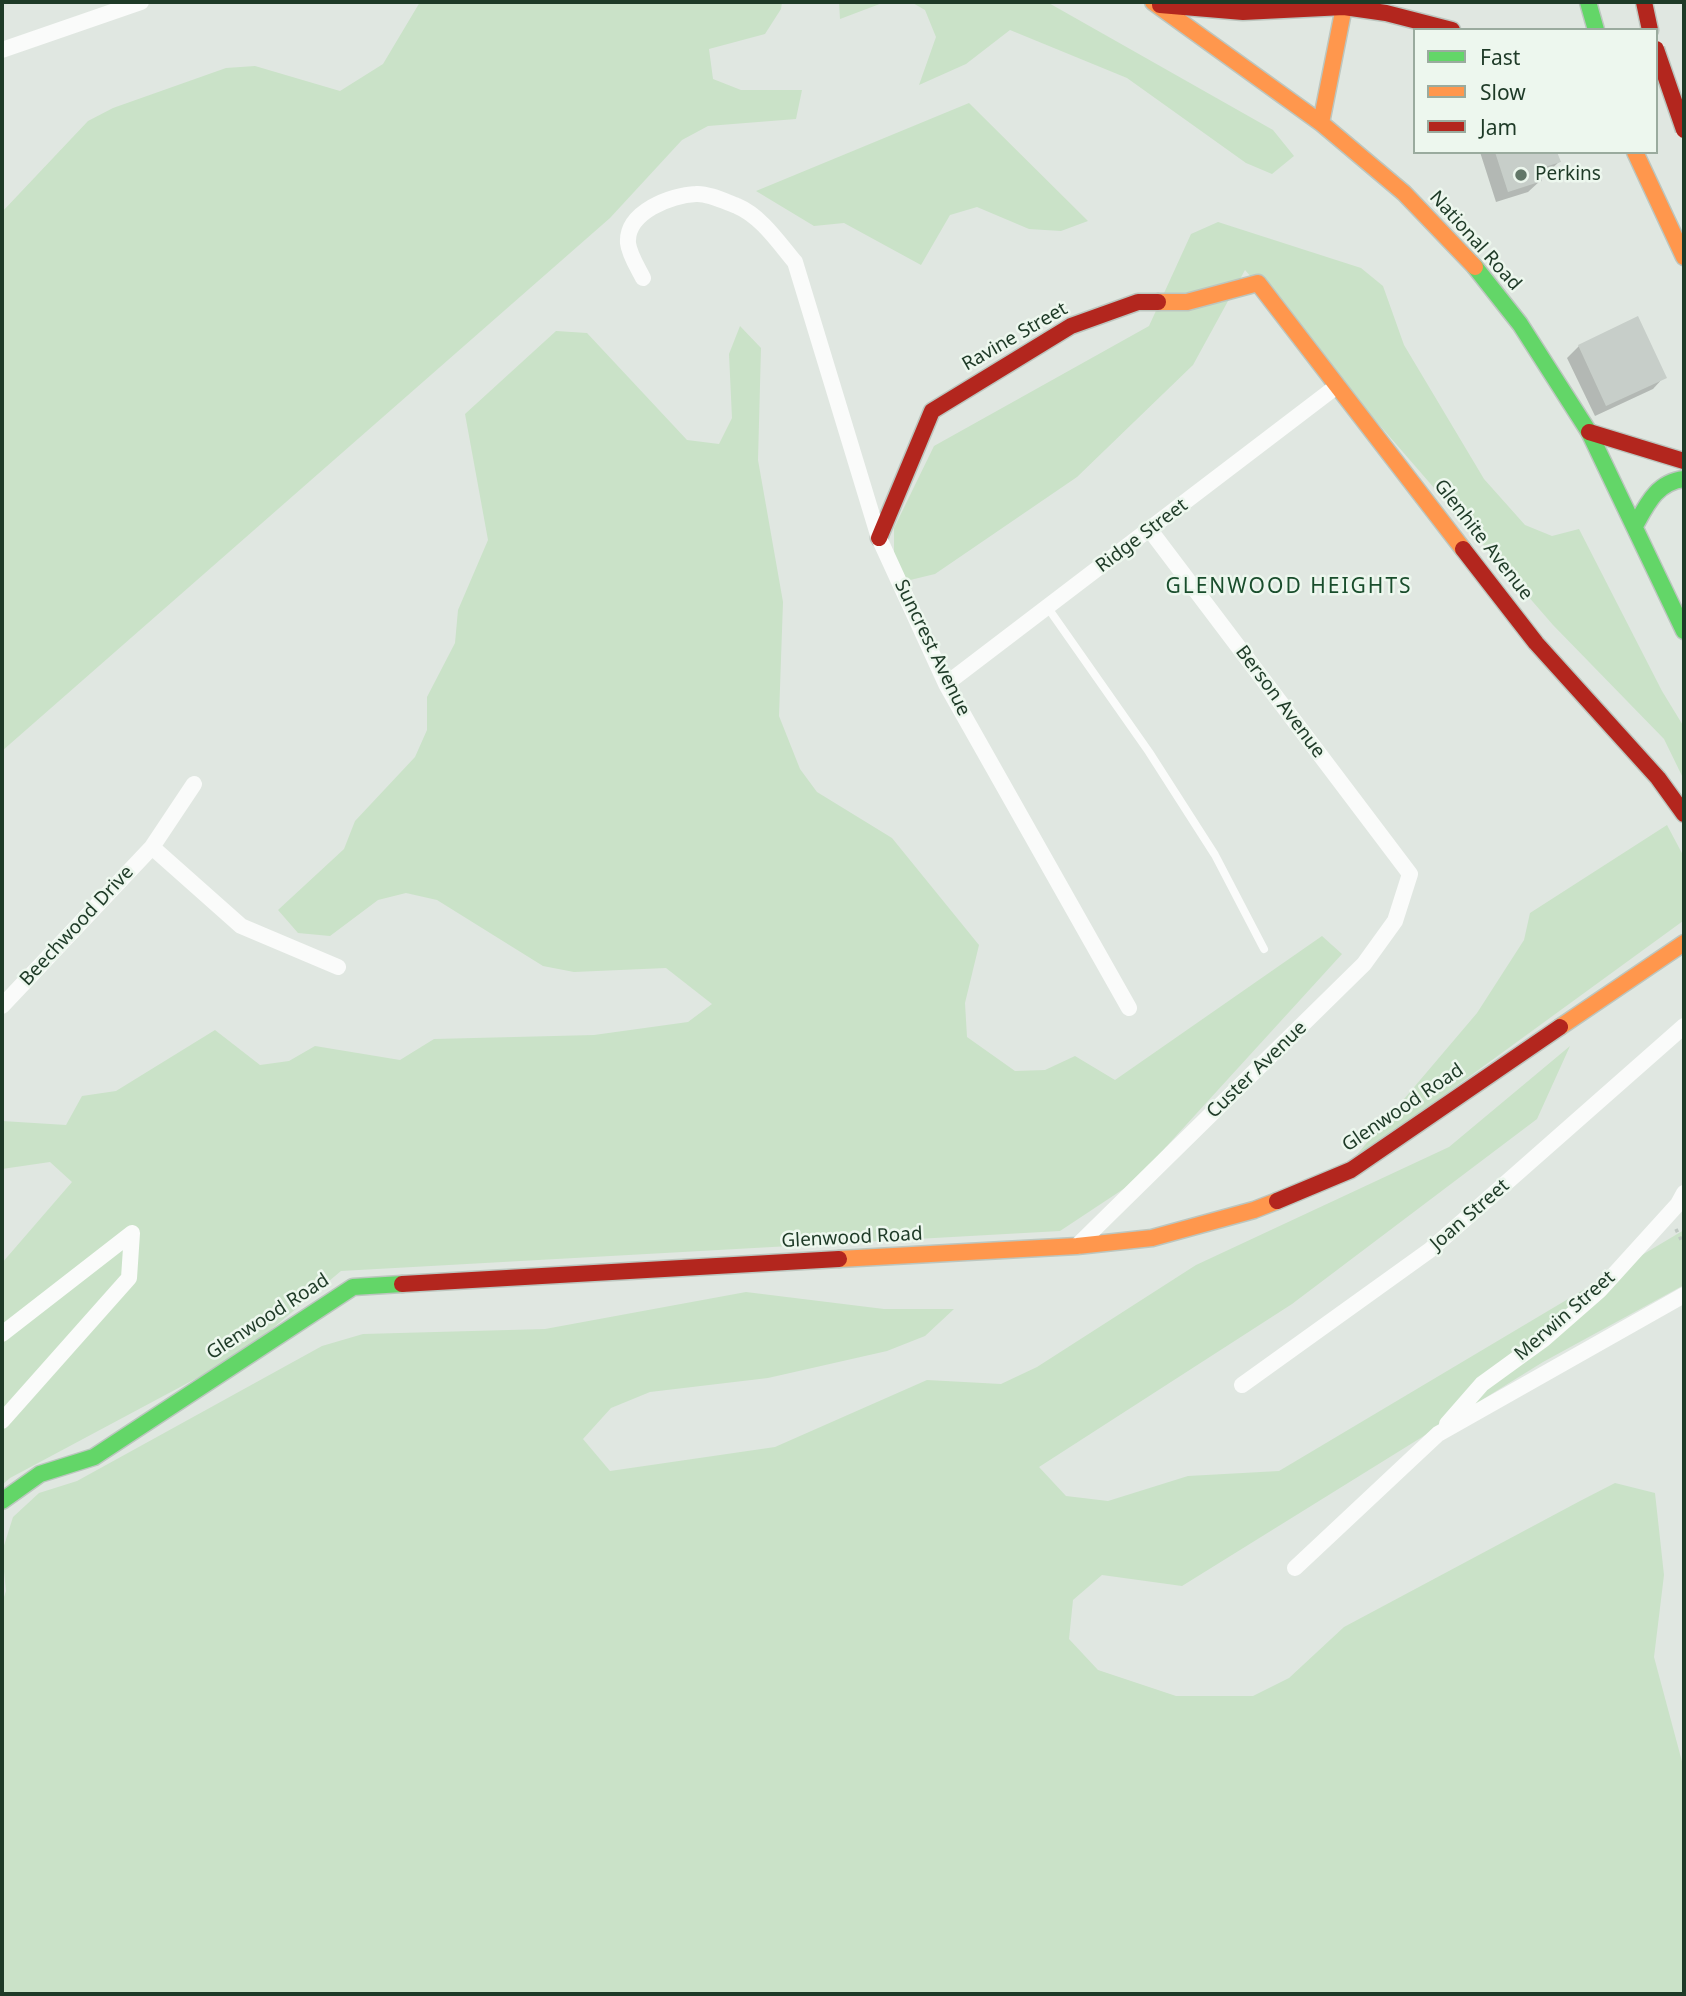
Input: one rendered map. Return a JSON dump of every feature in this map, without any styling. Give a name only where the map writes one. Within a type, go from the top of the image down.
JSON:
[{"type":"main road","points":[[1588,2],[1595,28]]},
{"type":"main road","points":[[1644,2],[1650,28]]},
{"type":"main road","points":[[1156,3],[1242,12],[1345,4],[1444,28]]},
{"type":"main road","name":"National Road","points":[[1156,3],[1321,123],[1404,194],[1482,274],[1520,324],[1589,432],[1684,631]]},
{"type":"main road","points":[[1321,123],[1345,4]]},
{"type":"main road","points":[[1658,55],[1684,130]]},
{"type":"main road","points":[[1658,84],[1684,94]]},
{"type":"main road","points":[[1635,154],[1684,257]]},
{"type":"main road","name":"Ravine Street","points":[[879,538],[932,411],[1071,326],[1138,302],[1186,302],[1258,284]]},
{"type":"main road","name":"Glenhite Avenue","points":[[1258,284],[1536,643],[1658,778],[1684,814]]},
{"type":"main road","points":[[1589,432],[1684,461]]},
{"type":"main road","points":[[1635,526],[1652,496],[1673,479],[1684,479]]},
{"type":"main road","name":"Glenwood Road","points":[[2,1501],[40,1474],[94,1457],[353,1287],[1077,1246],[1152,1238],[1254,1210],[1350,1170],[1684,943]]},
{"type":"street","points":[[2,50],[116,6],[142,2]]},
{"type":"street","name":"Suncrest Avenue","points":[[643,278],[628,244],[630,230],[636,220],[653,207],[673,198],[699,193],[740,207],[769,231],[795,262],[879,538],[946,684],[1129,1008]]},
{"type":"street","name":"Ridge Street","points":[[946,684],[1337,386]]},
{"type":"street","name":"Berson Avenue","points":[[1150,530],[1410,874]]},
{"type":"street","name":"Beechwood Drive","points":[[2,1006],[152,847],[194,784]]},
{"type":"street","points":[[152,847],[241,926],[338,967]]},
{"type":"street","name":"Custer Avenue","points":[[1077,1246],[1364,964],[1395,921],[1410,874]]},
{"type":"street","name":"Joan Street","points":[[1242,1385],[1430,1250],[1684,1026]]},
{"type":"street","name":"Merwin Street","points":[[1295,1568],[1438,1434],[1482,1384],[1544,1339],[1600,1290],[1678,1204],[1684,1193]]},
{"type":"street","points":[[2,1334],[132,1233],[129,1278],[2,1421]]},
{"type":"street","name":"Merwin Street","points":[[1438,1434],[1684,1295]]},
{"type":"lane","points":[[1048,608],[1149,752],[1215,855],[1264,949]]},
{"type":"green space","points":[[420,2],[782,2],[781,9],[765,34],[709,49],[713,79],[741,90],[802,90],[796,119],[708,126],[682,140],[610,218],[2,751],[2,212],[88,121],[113,108],[226,68],[255,66],[340,91],[383,64]]},
{"type":"green space","points":[[839,2],[885,2],[840,19]]},
{"type":"green space","points":[[911,2],[1047,2],[1273,130],[1294,156],[1272,174],[1246,163],[1127,78],[1010,30],[966,64],[919,85],[936,37],[925,10]]},
{"type":"green space","points":[[969,103],[1088,221],[1061,231],[1029,229],[977,207],[950,215],[921,265],[844,223],[814,226],[756,191]]},
{"type":"green space","points":[[1218,222],[1361,268],[1383,286],[1404,345],[1484,479],[1525,525],[1552,536],[1579,529],[1662,691],[1684,727],[1684,780],[1664,739],[1553,625],[1245,270],[1193,365],[1077,477],[935,574],[906,581],[894,556],[894,528],[934,446],[1149,326],[1191,234]]},
{"type":"green space","points":[[740,326],[761,348],[758,460],[783,602],[779,716],[800,769],[817,792],[892,838],[979,945],[965,1003],[967,1037],[1015,1071],[1045,1070],[1075,1056],[1115,1080],[1322,936],[1342,954],[1134,1182],[1060,1231],[341,1271],[242,1354],[10,1478],[2,1485],[2,1263],[72,1182],[50,1162],[2,1169],[2,1121],[66,1125],[82,1096],[116,1091],[215,1030],[260,1065],[289,1061],[315,1046],[400,1060],[434,1039],[594,1035],[688,1022],[712,1004],[666,968],[574,972],[543,966],[437,900],[406,893],[378,900],[330,936],[298,933],[278,910],[344,849],[355,821],[415,757],[427,730],[427,697],[455,643],[458,610],[488,540],[465,414],[556,331],[587,333],[687,440],[719,444],[732,418],[729,354]]},
{"type":"green space","points":[[1667,825],[1684,857],[1683,921],[1348,1165],[1477,1013],[1524,940],[1530,913]]},
{"type":"green space","points":[[1570,1046],[1537,1119],[1292,1304],[1039,1467],[1066,1496],[1108,1501],[1188,1476],[1279,1471],[1684,1230],[1684,1285],[1543,1362],[1182,1586],[1102,1575],[1073,1600],[1069,1639],[1098,1670],[1176,1696],[1253,1696],[1289,1678],[1344,1627],[1615,1483],[1655,1493],[1664,1575],[1654,1657],[1684,1769],[1684,1994],[2,1994],[2,1603],[6,1591],[2,1552],[13,1517],[39,1493],[77,1481],[322,1346],[363,1334],[545,1329],[746,1292],[884,1309],[954,1309],[925,1336],[887,1351],[768,1378],[650,1392],[611,1408],[583,1439],[610,1471],[775,1447],[927,1380],[1001,1384],[1037,1367],[1196,1265],[1449,1147]]},
{"type":"building","name":"Perkins","points":[[1496,154],[1558,154],[1561,162],[1538,169],[1542,181],[1508,192]]},
{"type":"building","points":[[1638,316],[1667,378],[1606,406],[1578,345]]},
{"type":"traffic: fast","points":[[1588,2],[1595,28]]},
{"type":"traffic: fast","points":[[1475,267],[1520,324],[1589,432],[1684,631]]},
{"type":"traffic: fast","points":[[1635,526],[1660,489],[1684,479]]},
{"type":"traffic: fast","points":[[2,1501],[40,1474],[94,1457],[353,1287],[402,1284]]},
{"type":"traffic: slow","points":[[1153,2],[1321,123],[1404,193],[1475,267]]},
{"type":"traffic: slow","points":[[1321,123],[1345,2]]},
{"type":"traffic: slow","points":[[1636,154],[1684,257]]},
{"type":"traffic: slow","points":[[1158,302],[1187,302],[1258,283],[1463,549]]},
{"type":"traffic: slow","points":[[1560,1027],[1684,943]]},
{"type":"traffic: slow","points":[[839,1259],[1077,1246],[1152,1238],[1254,1210],[1277,1201]]},
{"type":"traffic: jam","points":[[1644,2],[1650,28]]},
{"type":"traffic: jam","points":[[1160,5],[1243,12],[1344,7]]},
{"type":"traffic: jam","points":[[1344,7],[1386,13],[1444,28]]},
{"type":"traffic: jam","points":[[1658,55],[1684,130]]},
{"type":"traffic: jam","points":[[879,538],[932,411],[1071,326],[1138,302],[1158,302]]},
{"type":"traffic: jam","points":[[1589,432],[1684,461]]},
{"type":"traffic: jam","points":[[1463,549],[1536,643],[1658,778],[1684,814]]},
{"type":"traffic: jam","points":[[1277,1201],[1351,1170],[1560,1027]]},
{"type":"traffic: jam","points":[[402,1284],[839,1259]]},
{"type":"place","name":"Perkins","points":[[1521,175]]},
{"type":"district","name":"GLENWOOD HEIGHTS","points":[[1289,587]]}]
